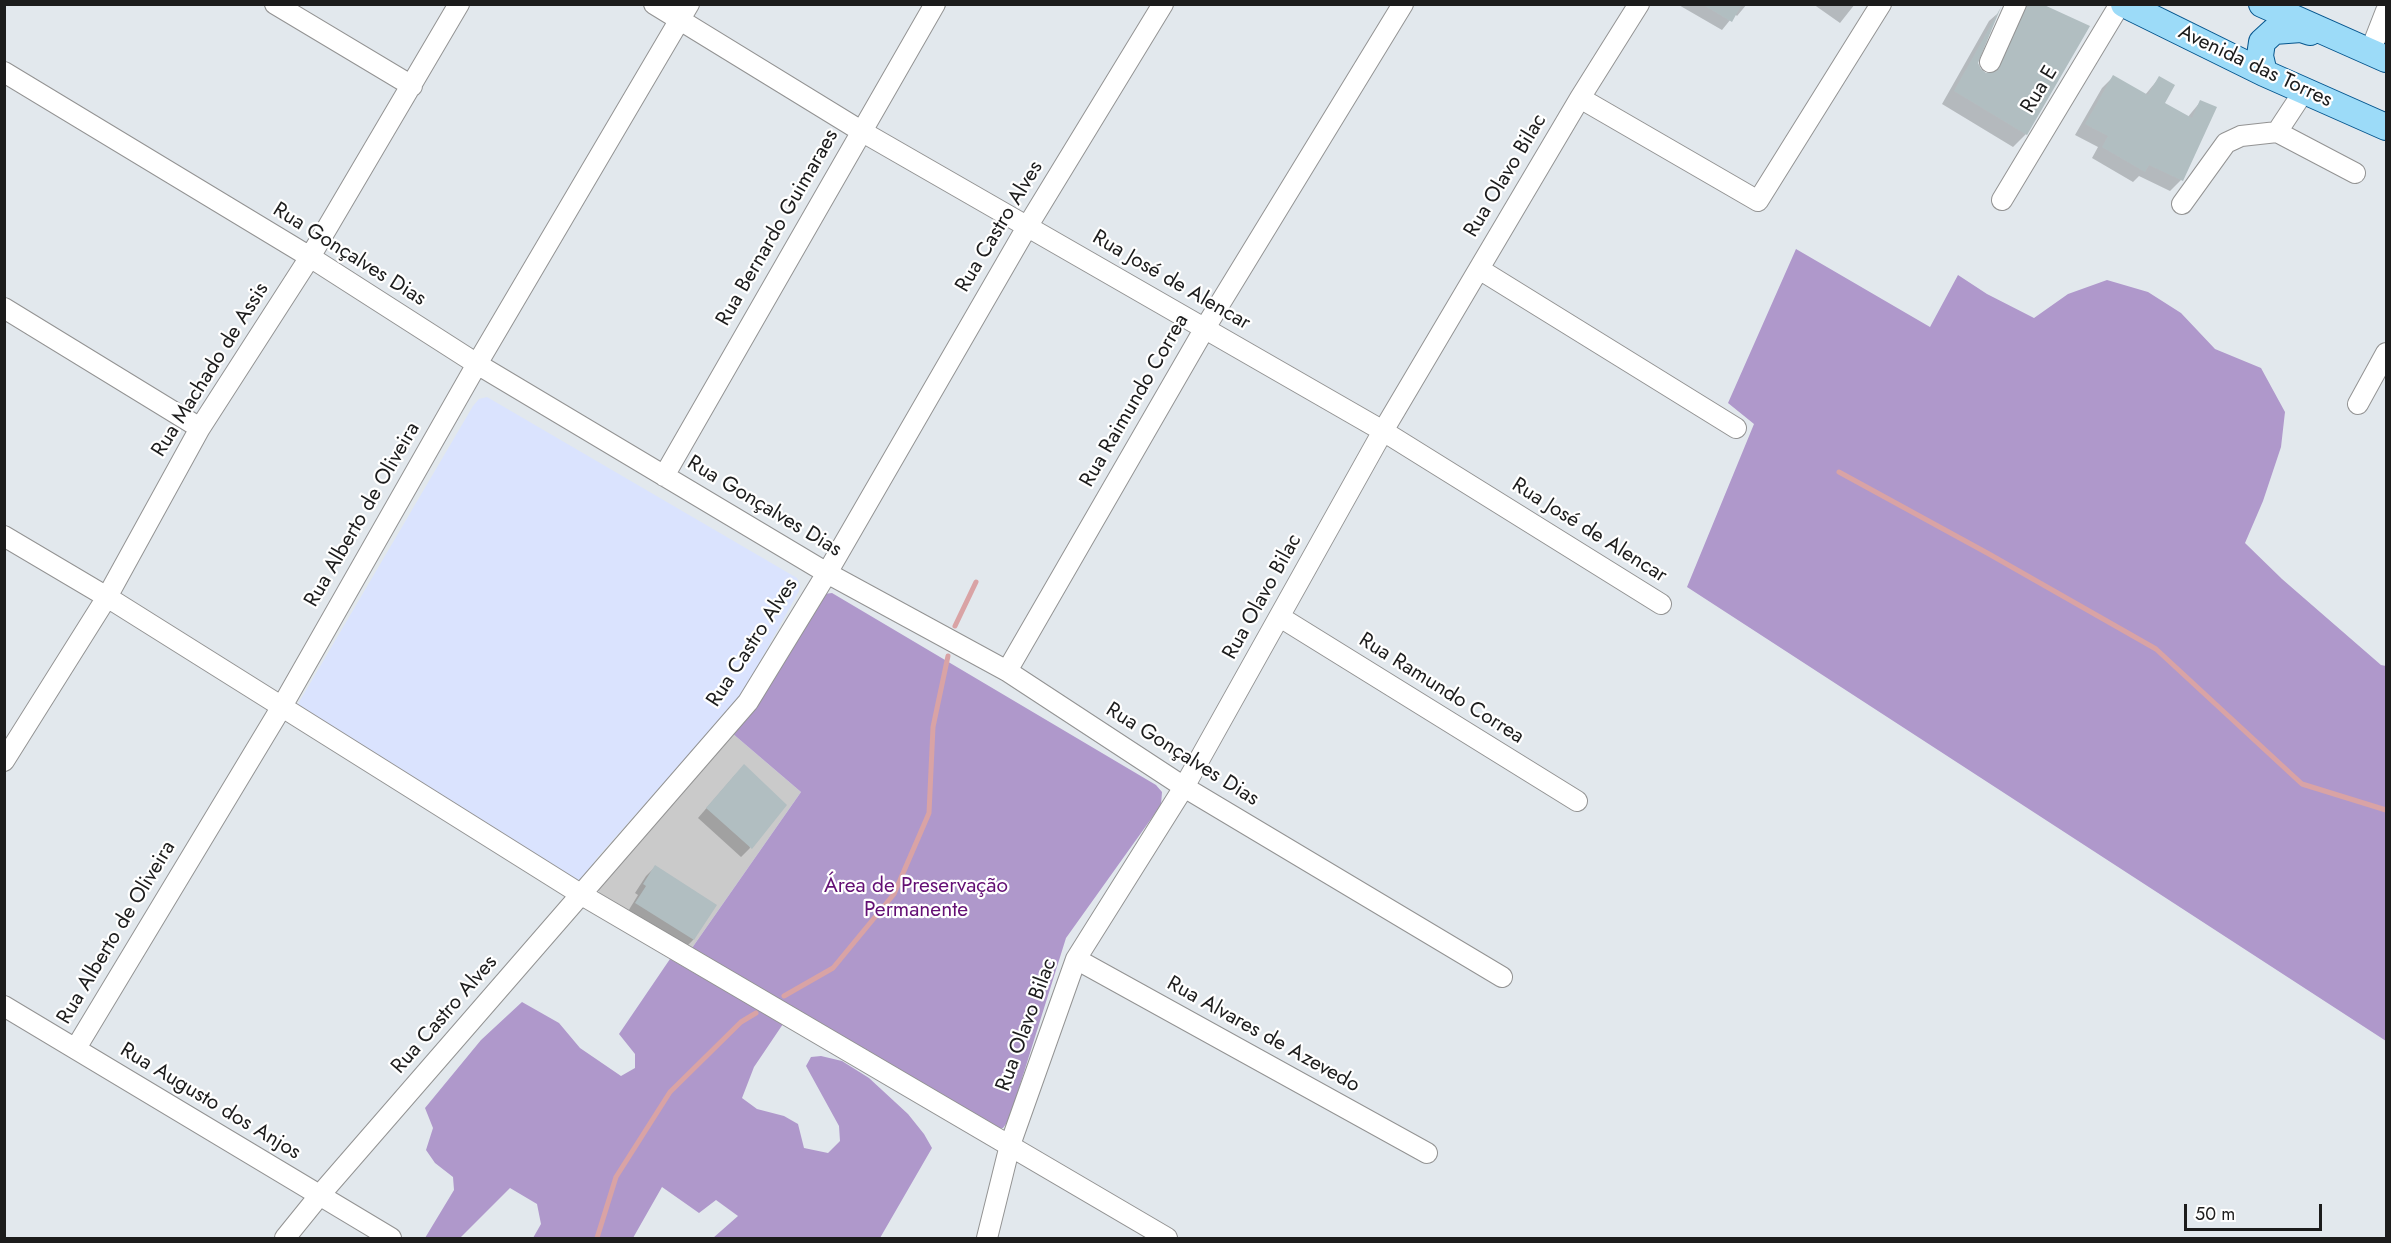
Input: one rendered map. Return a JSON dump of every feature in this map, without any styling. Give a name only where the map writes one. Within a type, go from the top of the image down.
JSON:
[{"type":"main road","name":"Avenida das Torres","points":[[2122,4],[2264,73],[2386,127]]},
{"type":"main road","points":[[2262,4],[2378,56]]},
{"type":"main road","points":[[2264,73],[2260,56],[2262,42],[2274,31],[2301,29],[2345,41]]},
{"type":"street","points":[[275,4],[412,86]]},
{"type":"street","name":"Rua Machado de Assis","points":[[4,761],[107,597],[200,428],[310,257],[459,4]]},
{"type":"street","name":"Rua José de Alencar","points":[[654,4],[684,13],[861,131],[1383,431],[1661,604]]},
{"type":"street","name":"Rua Bernardo Guimaraes","points":[[664,476],[935,4]]},
{"type":"street","name":"Rua Castro Alves","points":[[285,1239],[319,1196],[748,702],[827,573],[1027,226],[1162,4]]},
{"type":"street","name":"Rua Raimundo Correa","points":[[1007,671],[1205,328],[1403,4]]},
{"type":"street","name":"Rua Olavo Bilac","points":[[987,1239],[1010,1145],[1076,959],[1184,787],[1383,431],[1580,98],[1639,4]]},
{"type":"street","points":[[1580,98],[1758,201],[1881,4]]},
{"type":"street","points":[[1990,62],[2016,4]]},
{"type":"street","name":"Rua E","points":[[2002,200],[2122,4]]},
{"type":"street","points":[[2378,56],[2386,11]]},
{"type":"street","name":"Rua Alberto de Oliveira","points":[[76,1048],[281,708],[477,364],[684,13]]},
{"type":"street","name":"Rua Gonçalves Dias","points":[[4,72],[310,257],[477,364],[664,476],[827,573],[1007,671],[1184,787],[1502,977]]},
{"type":"street","points":[[2277,132],[2304,91]]},
{"type":"street","points":[[2182,204],[2226,143],[2241,136],[2277,132],[2355,173]]},
{"type":"street","points":[[1479,269],[1736,428]]},
{"type":"street","points":[[4,308],[200,428]]},
{"type":"street","points":[[2358,404],[2386,353]]},
{"type":"street","points":[[4,536],[107,597],[281,708],[582,894],[1167,1239]]},
{"type":"street","name":"Rua Ramundo Correa","points":[[1280,617],[1577,801]]},
{"type":"street","name":"Rua Alvares de Azevedo","points":[[1076,959],[1427,1153]]},
{"type":"street","name":"Rua Augusto dos Anjos","points":[[4,1006],[391,1239]]},
{"type":"shaded area","points":[[487,397],[797,578],[800,585],[799,591],[741,696],[596,859],[585,880],[579,881],[569,877],[295,709],[473,406],[479,399]]},
{"type":"shaded area","points":[[732,733],[801,792],[692,948],[599,893],[599,888]]},
{"type":"green space","points":[[1796,249],[1930,327],[1958,275],[1987,294],[2034,318],[2068,294],[2107,280],[2148,292],[2181,313],[2215,349],[2261,368],[2285,412],[2281,447],[2263,501],[2245,543],[2282,579],[2381,665],[2386,666],[2386,1041],[1687,587],[1754,424],[1728,403]]},
{"type":"green space","name":"Área de Preservação Permanente","points":[[832,593],[1156,785],[1162,792],[1161,805],[1066,938],[1009,1120],[1003,1128],[996,1129],[692,948],[801,792],[732,733],[824,594]]},
{"type":"green space","points":[[670,959],[783,1024],[754,1067],[742,1098],[757,1109],[784,1116],[798,1124],[804,1148],[828,1153],[840,1141],[839,1126],[806,1066],[811,1057],[821,1056],[842,1061],[869,1078],[908,1114],[924,1134],[932,1148],[880,1238],[713,1238],[738,1216],[716,1200],[699,1213],[662,1187],[633,1238],[533,1238],[541,1224],[537,1204],[510,1188],[460,1238],[425,1238],[454,1190],[453,1177],[435,1163],[426,1150],[433,1128],[425,1108],[481,1040],[522,1002],[559,1023],[580,1048],[621,1076],[635,1068],[635,1054],[619,1034]]},
{"type":"building","points":[[1702,4],[1742,4],[1732,22]]},
{"type":"building","points":[[2028,4],[2042,4],[2090,26],[2027,135],[1954,91],[2001,7],[1978,63],[1986,73],[1997,71]]},
{"type":"building","points":[[2113,75],[2148,95],[2159,76],[2175,85],[2165,103],[2192,118],[2200,100],[2217,107],[2183,181],[2149,165],[2145,172],[2102,147],[2108,136],[2085,124]]},
{"type":"building","points":[[744,764],[787,805],[752,849],[706,808]]},
{"type":"building","points":[[655,865],[717,905],[694,940],[635,903],[646,886],[643,884]]},
{"type":"waterway","points":[[1839,472],[2156,649],[2302,784],[2386,810]]},
{"type":"waterway","points":[[955,626],[976,582]]},
{"type":"waterway","points":[[784,996],[833,968],[894,894],[929,813],[933,727],[948,656]]},
{"type":"waterway","points":[[597,1238],[616,1177],[670,1092],[741,1022],[756,1013]]}]
